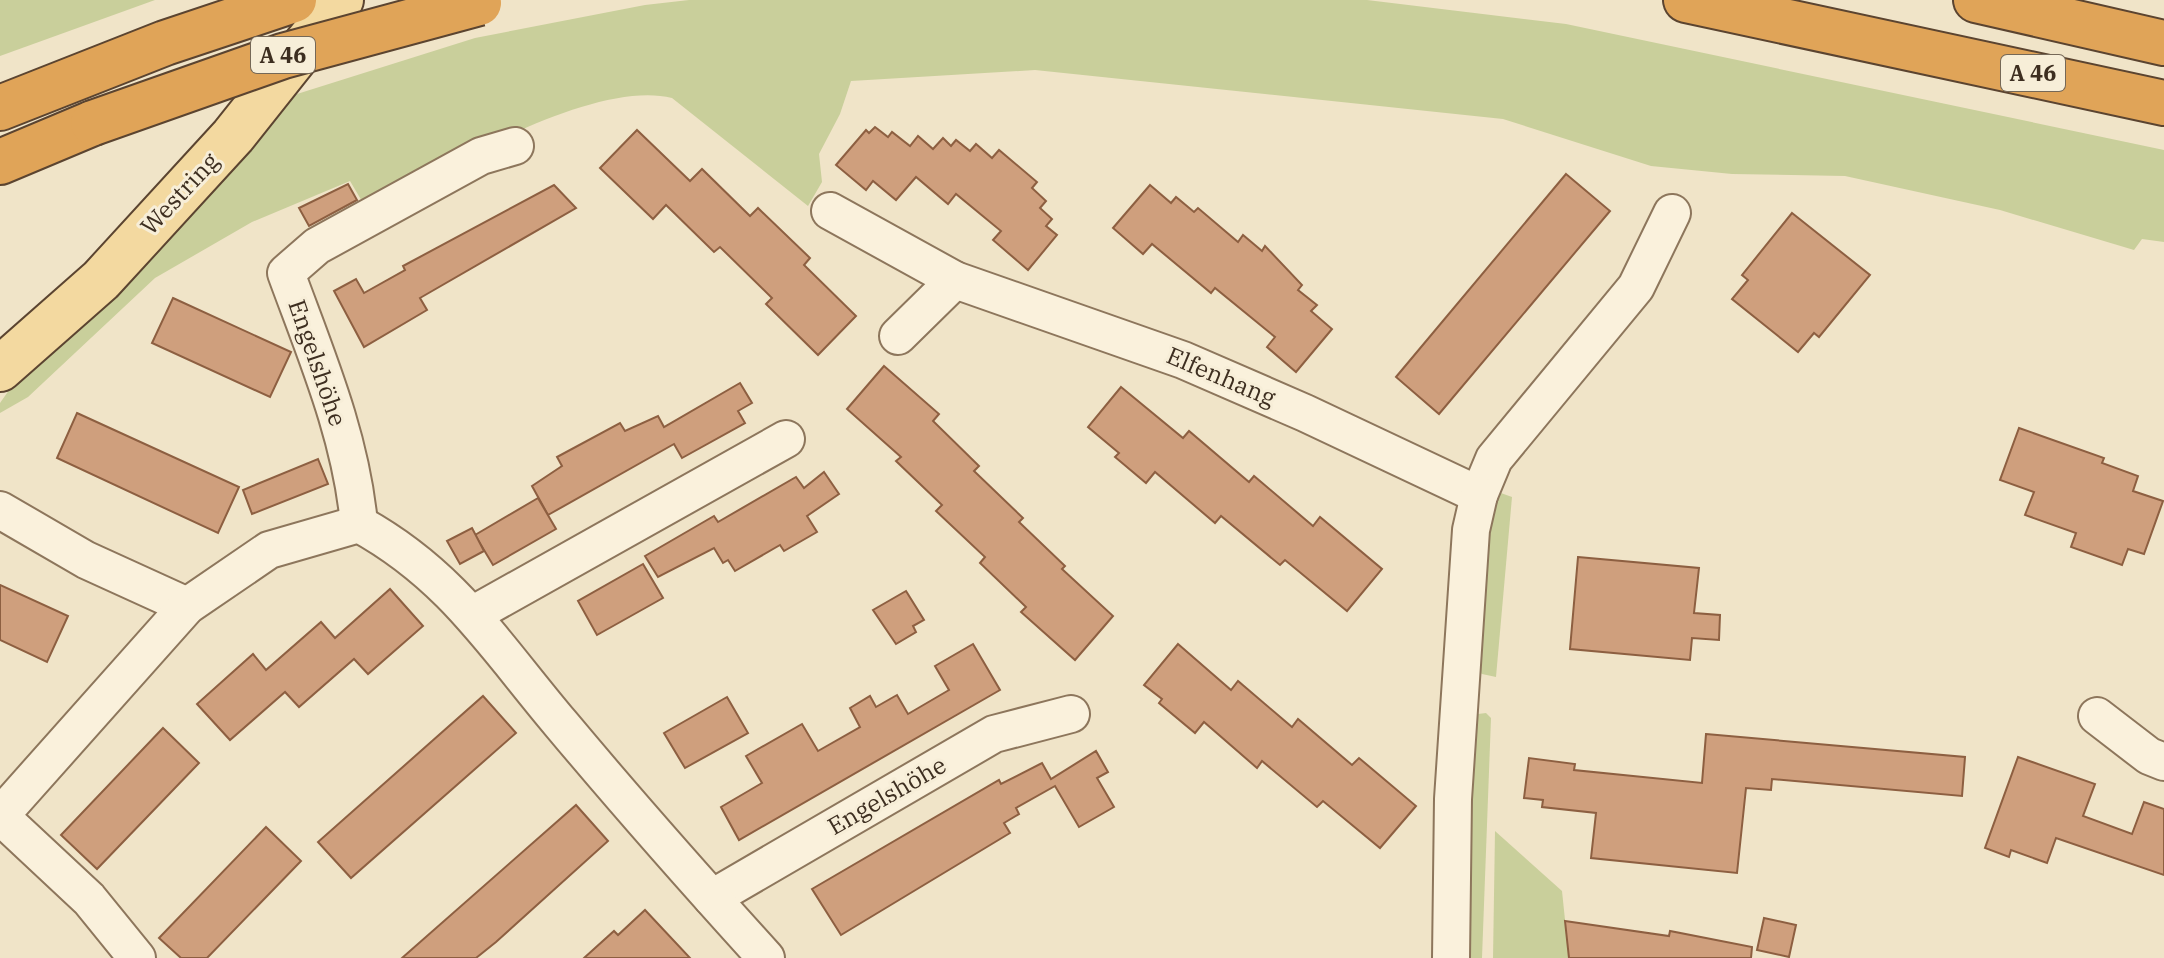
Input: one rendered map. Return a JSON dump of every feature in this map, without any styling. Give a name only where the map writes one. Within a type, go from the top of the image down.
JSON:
[{"type":"highway","name":"A 46","points":[[0,108],[165,43],[294,0]]},
{"type":"highway","name":"A 46","points":[[1686,0],[2164,103]]},
{"type":"highway","name":"A 46","points":[[1976,0],[2164,43]]},
{"type":"highway","name":"A 46","points":[[0,162],[93,123],[283,56],[487,2]]},
{"type":"main road","name":"Westring","points":[[0,369],[101,280],[233,136],[341,0]]},
{"type":"street","name":"Engelshöhe","points":[[359,524],[355,480],[338,416],[286,273],[317,246],[481,156],[515,146]]},
{"type":"street","name":"Elfenhang","points":[[830,211],[955,280],[1183,360],[1305,413],[1479,495]]},
{"type":"street","points":[[1451,958],[1453,799],[1471,530],[1479,495],[1494,459],[1636,287],[1672,213]]},
{"type":"street","points":[[898,336],[955,280]]},
{"type":"street","points":[[472,615],[786,439]]},
{"type":"street","points":[[0,510],[86,560],[187,606]]},
{"type":"street","points":[[137,958],[89,899],[0,816],[187,606],[269,550],[359,524],[426,566],[472,615],[587,755],[766,958]]},
{"type":"street","name":"Engelshöhe","points":[[712,898],[994,734],[1071,714]]},
{"type":"street","points":[[2097,716],[2149,756],[2164,762]]},
{"type":"green space","points":[[0,0],[155,0],[0,56]]},
{"type":"green space","points":[[689,0],[1367,0],[1566,24],[2164,150],[2164,242],[2142,239],[2134,250],[2000,210],[1845,176],[1732,174],[1651,166],[1503,119],[1035,70],[851,81],[840,114],[819,154],[822,182],[808,206],[672,98],[639,95],[560,114],[474,152],[366,208],[350,181],[252,222],[155,278],[28,397],[0,413],[0,403],[14,383],[297,94],[475,38],[645,5]]},
{"type":"green space","points":[[1498,492],[1512,497],[1496,677],[1482,674],[1475,668],[1486,541]]},
{"type":"green space","points":[[1486,713],[1491,718],[1482,958],[1462,958],[1471,723],[1478,714]]},
{"type":"green space","points":[[1495,831],[1562,891],[1569,958],[1493,958]]},
{"type":"building","points":[[875,127],[888,137],[892,132],[910,146],[918,136],[933,149],[943,138],[951,146],[956,140],[970,151],[976,144],[992,158],[999,150],[1037,182],[1032,188],[1046,201],[1040,208],[1052,219],[1046,226],[1057,235],[1028,270],[993,240],[1001,231],[956,194],[948,204],[916,177],[896,200],[873,181],[866,190],[836,165],[866,130],[869,133]]},
{"type":"building","points":[[637,130],[690,181],[702,169],[750,216],[758,208],[810,258],[804,265],[856,316],[818,355],[766,304],[772,298],[720,247],[714,252],[666,205],[653,219],[600,168]]},
{"type":"building","points":[[1566,174],[1610,211],[1439,414],[1396,377]]},
{"type":"building","points":[[348,184],[357,200],[309,226],[299,208]]},
{"type":"building","points":[[554,185],[576,208],[420,298],[427,310],[364,347],[334,291],[356,279],[364,293],[405,270],[403,266]]},
{"type":"building","points":[[1150,185],[1171,203],[1176,197],[1194,212],[1198,208],[1238,242],[1243,235],[1262,251],[1265,246],[1302,285],[1298,290],[1317,305],[1311,311],[1332,329],[1296,372],[1267,347],[1275,337],[1215,288],[1211,293],[1152,244],[1143,254],[1113,228]]},
{"type":"building","points":[[1792,213],[1870,275],[1819,337],[1814,333],[1798,352],[1732,299],[1748,280],[1742,275]]},
{"type":"building","points":[[173,298],[291,352],[270,397],[152,343]]},
{"type":"building","points":[[884,366],[939,414],[933,421],[979,466],[974,471],[1023,518],[1019,522],[1065,566],[1062,569],[1113,616],[1075,660],[1021,612],[1026,607],[980,563],[985,557],[936,511],[942,505],[896,461],[901,457],[847,409]]},
{"type":"building","points":[[740,383],[752,403],[738,411],[745,423],[682,458],[674,444],[548,515],[532,486],[562,466],[557,457],[620,423],[625,431],[658,416],[664,427]]},
{"type":"building","points":[[1121,387],[1183,438],[1189,431],[1249,482],[1254,476],[1313,526],[1320,517],[1382,569],[1347,611],[1285,560],[1280,565],[1221,516],[1215,523],[1155,472],[1146,483],[1115,457],[1119,453],[1088,427]]},
{"type":"building","points":[[77,413],[239,487],[218,533],[57,458]]},
{"type":"building","points":[[2019,428],[2104,458],[2102,463],[2138,476],[2133,491],[2163,501],[2144,554],[2128,549],[2122,565],[2071,547],[2076,533],[2025,515],[2034,492],[2000,480]]},
{"type":"building","points":[[318,459],[328,484],[252,514],[243,490]]},
{"type":"building","points":[[824,472],[839,494],[807,516],[817,532],[784,551],[780,545],[735,571],[728,560],[723,563],[714,548],[658,577],[645,556],[714,516],[718,522],[796,477],[804,488]]},
{"type":"building","points":[[538,498],[556,529],[493,565],[475,535]]},
{"type":"building","points":[[472,528],[484,551],[460,564],[447,541]]},
{"type":"building","points":[[1578,557],[1699,568],[1694,613],[1720,615],[1719,640],[1692,638],[1690,660],[1570,649]]},
{"type":"building","points":[[643,564],[663,598],[597,635],[578,601]]},
{"type":"building","points":[[0,585],[68,616],[47,662],[0,640]]},
{"type":"building","points":[[390,589],[423,626],[368,674],[354,659],[299,707],[285,692],[230,740],[197,704],[253,654],[266,670],[321,622],[335,638]]},
{"type":"building","points":[[906,591],[924,620],[913,626],[916,632],[896,644],[873,610]]},
{"type":"building","points":[[973,644],[1000,690],[739,840],[721,807],[762,783],[746,756],[802,724],[818,751],[860,727],[850,708],[870,696],[876,707],[897,695],[908,714],[949,690],[935,666]]},
{"type":"building","points":[[1178,644],[1231,690],[1238,681],[1292,727],[1298,719],[1352,765],[1359,758],[1416,806],[1380,848],[1323,801],[1317,807],[1262,761],[1257,768],[1204,722],[1195,733],[1159,703],[1162,699],[1144,685]]},
{"type":"building","points":[[483,696],[516,733],[351,878],[318,842]]},
{"type":"building","points":[[727,697],[748,733],[685,768],[664,733]]},
{"type":"building","points":[[163,728],[199,763],[97,869],[61,835]]},
{"type":"building","points":[[1706,734],[1965,757],[1962,796],[1772,779],[1771,790],[1746,788],[1737,873],[1591,858],[1596,813],[1542,807],[1543,800],[1524,798],[1529,758],[1575,764],[1574,770],[1702,783]]},
{"type":"building","points":[[1096,751],[1108,772],[1097,778],[1114,807],[1079,827],[1055,786],[1016,808],[1019,814],[1004,823],[1010,833],[841,935],[812,889],[999,780],[1001,784],[1042,763],[1051,779]]},
{"type":"building","points":[[2018,757],[2095,784],[2083,816],[2132,834],[2144,802],[2164,809],[2164,875],[2056,838],[2047,863],[2011,850],[2009,857],[1985,848]]},
{"type":"building","points":[[576,805],[608,841],[496,942],[476,958],[402,958]]},
{"type":"building","points":[[266,827],[301,861],[207,958],[181,958],[159,938]]},
{"type":"building","points":[[645,910],[690,958],[584,958],[614,931],[618,935]]},
{"type":"building","points":[[1764,918],[1796,925],[1789,957],[1757,950]]},
{"type":"building","points":[[1565,921],[1669,936],[1670,931],[1752,947],[1751,958],[1569,958]]}]
